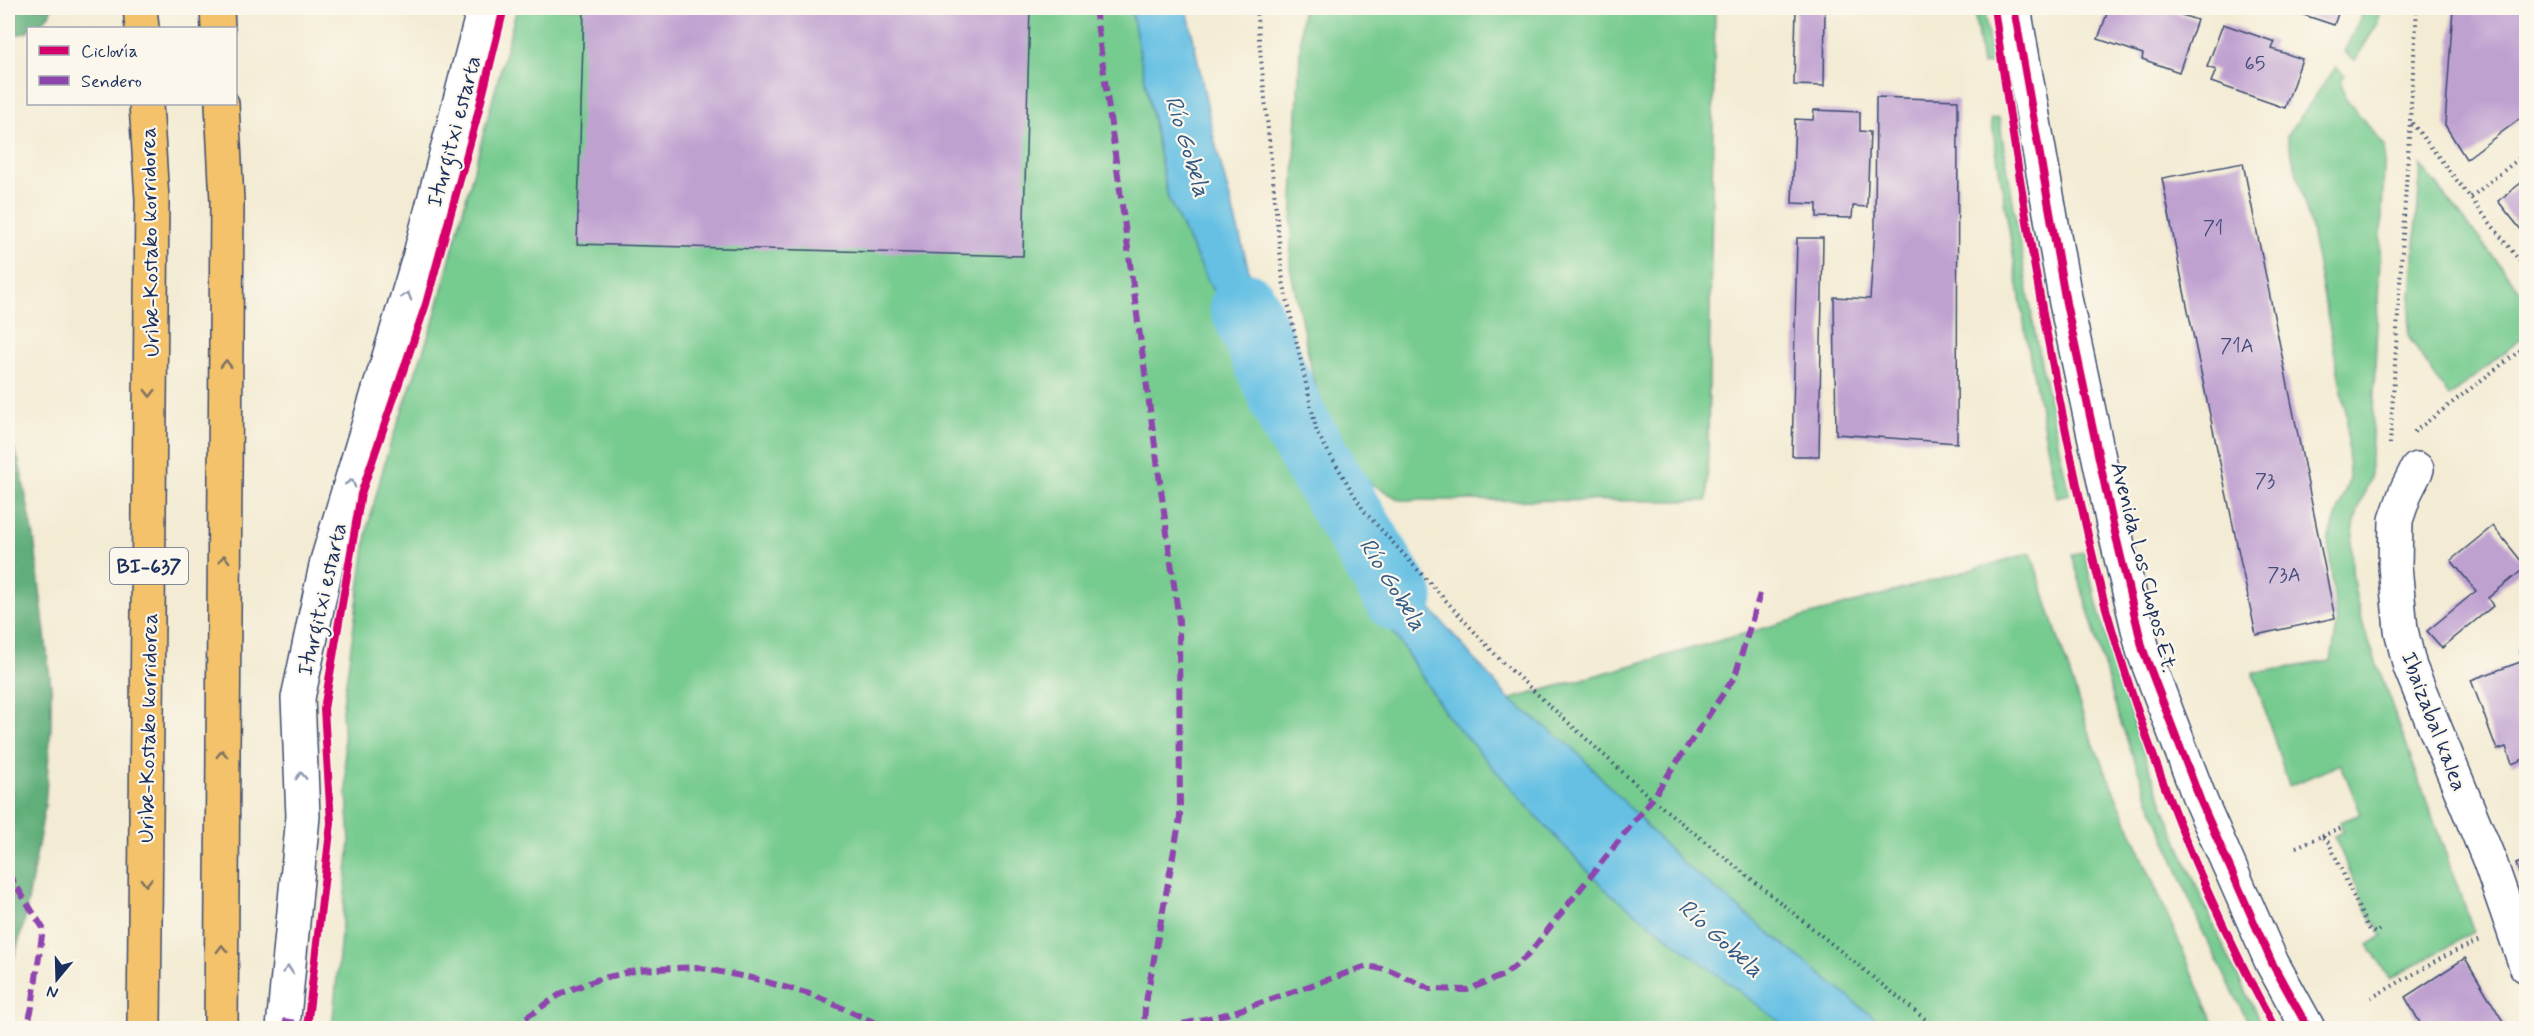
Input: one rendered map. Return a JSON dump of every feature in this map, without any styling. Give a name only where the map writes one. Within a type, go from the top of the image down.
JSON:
[{"type":"highway","points":[[140,8],[142,27]]},
{"type":"highway","points":[[217,8],[218,27]]},
{"type":"highway","name":"Uribe-Kostako korridorea","points":[[144,1029],[152,199],[146,105]]},
{"type":"highway","points":[[221,1029],[227,213],[222,105]]},
{"type":"street","name":"Iturgitxi estarta","points":[[282,1029],[303,816],[298,698],[327,561],[419,258],[484,8]]},
{"type":"street","name":"Avenida Los Chopos Et.","points":[[2014,8],[2066,303],[2113,524],[2144,650],[2201,802],[2272,963],[2308,1029]]},
{"type":"street","name":"Ibaizabal kalea","points":[[2412,455],[2406,491],[2396,520],[2395,566],[2401,630],[2413,676],[2486,851],[2526,966]]},
{"type":"path","points":[[1256,8],[1283,281],[1317,433],[1364,510],[1503,663],[1652,799],[1936,1029]]},
{"type":"path","points":[[2390,453],[2412,122],[2417,8]]},
{"type":"path","points":[[2412,122],[2526,269]]},
{"type":"path","points":[[2471,197],[2526,153]]},
{"type":"path","points":[[2412,455],[2413,432],[2526,346]]},
{"type":"path","points":[[2296,847],[2342,828]]},
{"type":"path","points":[[2322,836],[2329,843],[2368,928],[2374,933],[2379,930]]},
{"type":"path","points":[[2371,998],[2451,953],[2481,940]]},
{"type":"path","points":[[8,1020],[15,1029]]},
{"type":"green space","points":[[8,8],[52,8],[49,15],[37,27],[27,27],[27,32],[8,37]]},
{"type":"green space","points":[[517,8],[1131,8],[1168,198],[1334,540],[1448,717],[2031,553],[2088,731],[2216,1028],[332,1028],[350,842],[342,711],[368,526],[387,454],[433,323]]},
{"type":"green space","points":[[1302,8],[1715,8],[1707,501],[1400,500],[1365,480],[1336,442],[1313,377],[1290,266]]},
{"type":"green space","points":[[1974,8],[1984,8],[1992,63],[1982,65]]},
{"type":"green space","points":[[2365,8],[2379,8],[2378,23],[2355,60],[2344,52]]},
{"type":"green space","points":[[2336,67],[2345,75],[2341,81],[2345,98],[2385,146],[2370,478],[2354,528],[2352,573],[2354,588],[2365,631],[2474,932],[2390,979],[2368,945],[2382,936],[2376,923],[2373,924],[2334,836],[2343,832],[2340,822],[2361,814],[2341,764],[2289,786],[2253,673],[2331,661],[2337,625],[2328,540],[2349,480],[2347,418],[2310,224],[2287,136]]},
{"type":"green space","points":[[1999,118],[2036,339],[2069,494],[2057,497],[2027,341],[1991,119]]},
{"type":"green space","points":[[2421,165],[2526,298],[2526,335],[2449,397],[2408,336]]},
{"type":"green space","points":[[8,433],[19,462],[34,537],[51,687],[51,726],[45,806],[24,923],[8,978]]},
{"type":"green space","points":[[2084,552],[2118,675],[2160,796],[2208,913],[2263,1028],[2251,1028],[2202,930],[2147,794],[2118,715],[2072,554]]},
{"type":"water","points":[[1131,8],[1187,8],[1213,135],[1300,463],[1331,494],[1510,700],[1573,748],[1679,860],[1887,1028],[1788,1028],[1607,891],[1448,717],[1334,540],[1168,198]]},
{"type":"building","points":[[584,8],[1030,8],[1023,256],[577,244]]},
{"type":"building","points":[[1796,8],[1825,8],[1824,86],[1794,85]]},
{"type":"building","points":[[2109,8],[2160,8],[2197,20],[2179,72],[2142,59],[2143,54],[2098,39]]},
{"type":"building","points":[[2283,8],[2340,8],[2334,25]]},
{"type":"building","points":[[2453,8],[2526,8],[2526,114],[2466,159],[2445,125]]},
{"type":"building","points":[[2223,24],[2275,42],[2272,49],[2302,59],[2285,108],[2211,82],[2216,70],[2207,67]]},
{"type":"building","points":[[1876,97],[1958,100],[1957,443],[1836,434],[1834,297],[1870,299],[1875,229]]},
{"type":"building","points":[[1814,110],[1860,112],[1860,131],[1870,132],[1867,207],[1853,206],[1852,218],[1817,217],[1817,204],[1792,203],[1795,119],[1813,120]]},
{"type":"building","points":[[2243,163],[2335,618],[2256,635],[2162,178]]},
{"type":"building","points":[[2526,179],[2526,236],[2498,201]]},
{"type":"building","points":[[1797,238],[1823,238],[1819,456],[1792,456]]},
{"type":"building","points":[[2493,526],[2526,567],[2488,598],[2493,606],[2442,648],[2427,631],[2476,591],[2451,560]]},
{"type":"building","points":[[2526,647],[2526,758],[2512,764],[2506,747],[2497,750],[2471,680],[2523,661],[2519,650]]},
{"type":"building","points":[[2526,860],[2526,892],[2516,864]]},
{"type":"building","points":[[2465,958],[2507,1028],[2423,1028],[2405,997]]},
{"type":"waterway","name":"Río Gobela","points":[[1244,306],[1294,422],[1399,598]]},
{"type":"marked path","points":[[1095,8],[1179,621],[1180,818],[1145,1007],[1144,1028]]},
{"type":"marked path","points":[[1165,1028],[1231,1013],[1367,966],[1392,971],[1430,989],[1467,990],[1504,975],[1527,956],[1652,799],[1735,676],[1760,594]]},
{"type":"marked path","points":[[8,873],[43,928],[27,1028]]},
{"type":"marked path","points":[[511,1028],[562,993],[599,979],[638,970],[696,967],[756,979],[813,995],[887,1028]]},
{"type":"marked path","points":[[283,1021],[331,1028]]},
{"type":"cycle path","points":[[307,1028],[331,823],[324,709],[361,494],[426,304],[504,8]]},
{"type":"cycle path","points":[[1994,8],[2019,174],[2048,341],[2096,572],[2107,612],[2159,772],[2180,825],[2201,877],[2275,1028]]},
{"type":"cycle path","points":[[2014,8],[2066,303],[2113,524],[2143,650],[2201,802],[2272,963],[2308,1028]]}]
